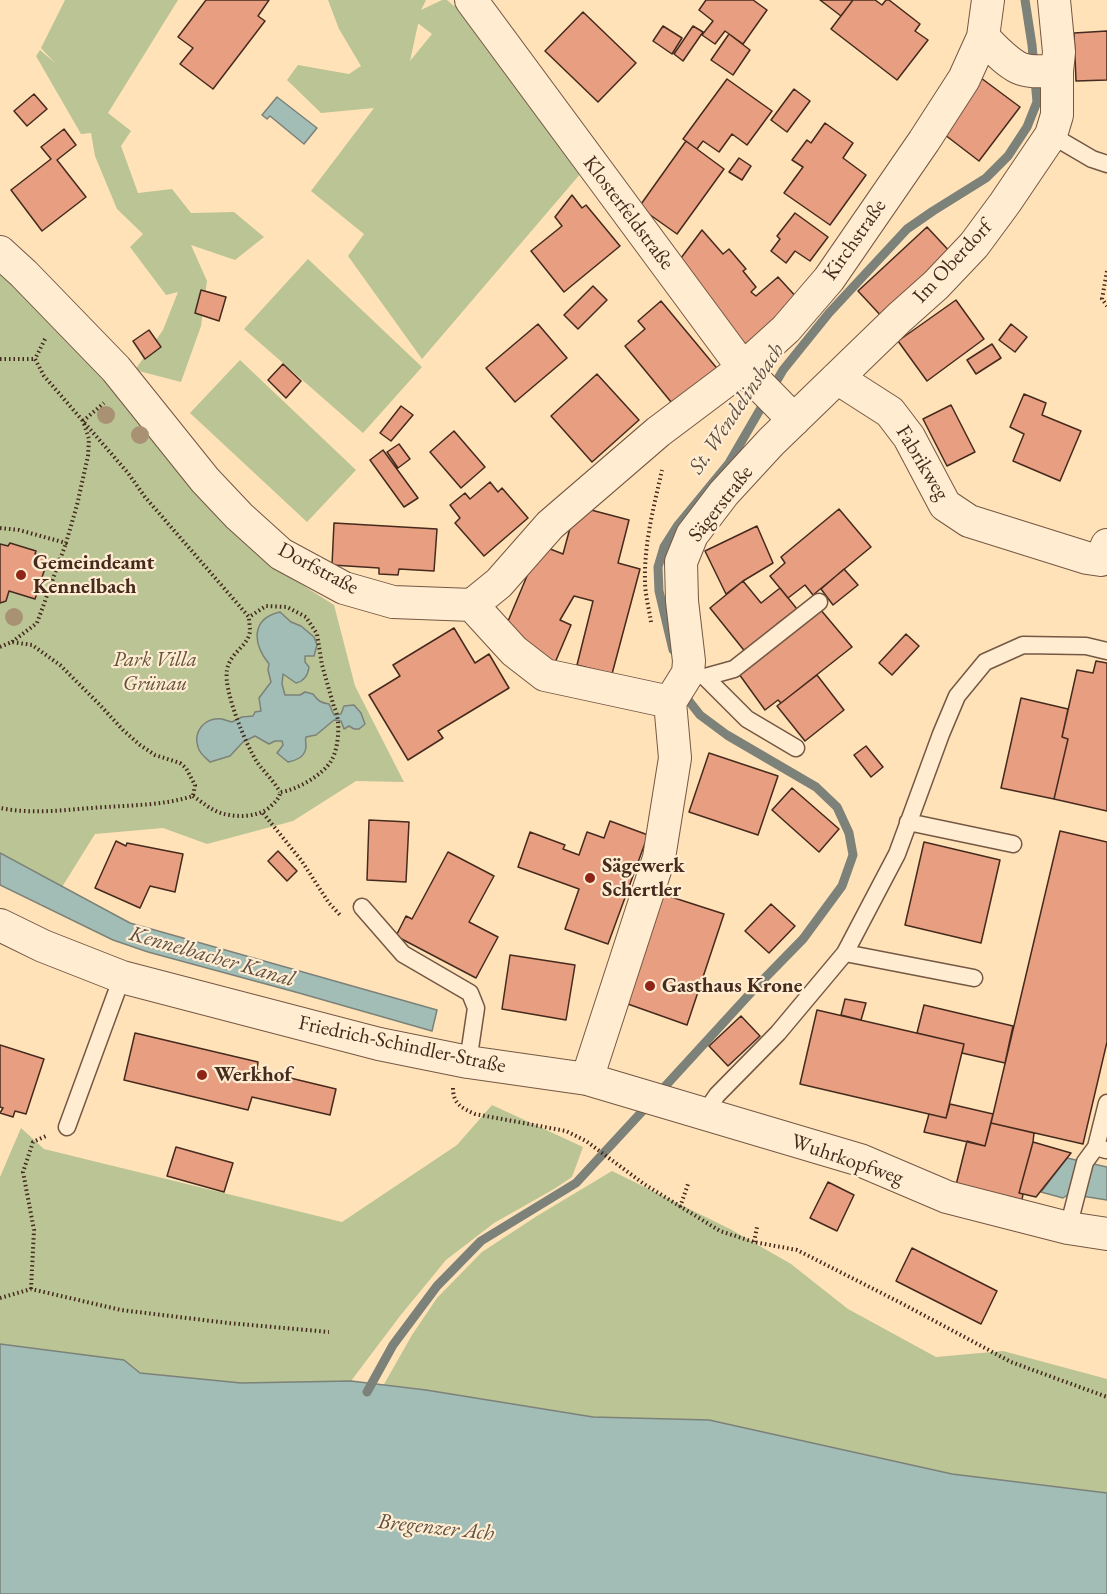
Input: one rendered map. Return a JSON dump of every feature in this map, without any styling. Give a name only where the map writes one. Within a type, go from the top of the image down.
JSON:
[{"type":"street","name":"Klosterfeldstraße","points":[[471,0],[550,110],[748,373],[789,416]]},
{"type":"street","name":"Kirchstraße","points":[[472,605],[499,583],[550,525],[658,432],[748,373],[829,279],[964,79],[983,37],[988,0]]},
{"type":"street","name":"Im Oberdorf","points":[[789,416],[837,378],[936,285],[974,245],[1051,135],[1057,115],[1040,70],[1059,52],[1054,0]]},
{"type":"street","points":[[983,37],[1004,58],[1040,70]]},
{"type":"street","name":"Dorfstraße","points":[[0,252],[116,369],[205,480],[239,516],[282,554],[344,588],[393,602],[472,605]]},
{"type":"street","name":"Fabrikweg","points":[[837,378],[890,412],[909,437],[945,505],[969,521],[1094,559],[1101,560],[1107,545]]},
{"type":"street","name":"Sägerstraße","points":[[587,1079],[659,858],[689,661],[682,601],[681,562],[692,535],[789,416]]},
{"type":"street","points":[[472,605],[514,651],[545,675],[684,686]]},
{"type":"street","name":"Friedrich-Schindler-Straße","points":[[0,925],[43,946],[122,977],[369,1041],[462,1060],[587,1079]]},
{"type":"street","name":"Wuhrkopfweg","points":[[587,1079],[860,1160],[947,1197],[1071,1215],[1107,1234]]},
{"type":"lane","points":[[1051,135],[1092,159],[1107,164]]},
{"type":"lane","points":[[684,686],[734,669],[819,602]]},
{"type":"lane","points":[[704,1114],[717,1095],[778,1033],[845,953],[897,854],[957,696],[985,662],[1023,645],[1086,646],[1107,651]]},
{"type":"lane","points":[[684,686],[747,719],[795,748]]},
{"type":"lane","points":[[908,822],[1013,844]]},
{"type":"lane","points":[[362,907],[403,954],[470,993],[476,1008],[462,1060]]},
{"type":"lane","points":[[845,953],[974,978]]},
{"type":"lane","points":[[67,1127],[122,977]]},
{"type":"lane","points":[[1071,1215],[1085,1162],[1101,1148],[1107,1102]]},
{"type":"path","points":[[1107,271],[1102,299],[1107,306]]},
{"type":"path","points":[[35,359],[46,335],[62,314]]},
{"type":"path","points":[[0,359],[35,359]]},
{"type":"path","points":[[35,359],[44,376],[249,617],[250,633],[244,645],[234,654],[227,668],[226,681],[232,705],[249,747],[280,792]]},
{"type":"path","points":[[0,647],[12,642],[37,623],[77,505],[88,456],[89,439],[83,421]]},
{"type":"path","points":[[0,528],[19,530],[66,543]]},
{"type":"path","points":[[249,617],[266,606],[286,607],[306,617],[318,634],[322,665],[337,712],[337,742],[331,761],[298,787],[280,792]]},
{"type":"path","points":[[12,642],[32,645],[60,666],[140,745],[186,768],[195,785],[193,796]]},
{"type":"path","points":[[193,796],[219,813],[234,816],[263,813],[280,796],[280,792]]},
{"type":"path","points":[[0,808],[20,812],[51,811],[156,803],[193,796]]},
{"type":"path","points":[[462,1060],[452,1082],[453,1098],[462,1108],[475,1114],[566,1131],[586,1141],[644,1184],[720,1231],[754,1242],[798,1250],[1011,1362],[1107,1397]]},
{"type":"path","points":[[31,1289],[34,1230],[24,1172],[33,1142],[67,1127]]},
{"type":"path","points":[[680,1207],[688,1184]]},
{"type":"path","points":[[754,1242],[757,1227]]},
{"type":"path","points":[[0,1298],[31,1289],[121,1310],[329,1332]]},
{"type":"green space","points":[[65,0],[178,0],[108,113],[131,131],[121,146],[138,193],[172,189],[191,213],[234,212],[264,237],[235,260],[191,245],[207,281],[201,326],[181,382],[135,370],[163,330],[178,292],[166,295],[130,247],[143,234],[117,209],[95,156],[91,133],[81,134],[36,56],[40,50],[55,63],[41,48]]},
{"type":"green space","points":[[328,0],[426,0],[421,10],[442,0],[447,0],[454,6],[456,3],[581,173],[422,359],[348,256],[364,234],[311,191],[374,108],[321,113],[287,80],[298,65],[349,74],[361,66],[339,29]],"holes":[[[418,24],[432,34],[410,61]]]},
{"type":"green space","points":[[308,259],[422,367],[363,433],[244,329]]},
{"type":"green space","name":"Park Villa Grünau","points":[[0,265],[96,364],[227,522],[263,560],[334,605],[355,686],[404,782],[356,781],[293,821],[207,844],[163,828],[95,834],[62,887],[0,853]]},
{"type":"green space","points":[[240,360],[356,470],[307,522],[190,413]]},
{"type":"green space","points":[[492,1105],[583,1147],[572,1177],[494,1223],[446,1260],[351,1381],[241,1383],[140,1373],[124,1360],[0,1344],[0,1177],[21,1128],[44,1149],[342,1222],[457,1145]]},
{"type":"green space","points":[[612,1171],[730,1229],[791,1264],[848,1309],[936,1357],[1003,1351],[1107,1379],[1107,1493],[952,1474],[709,1420],[593,1417],[426,1390],[383,1386],[412,1335],[437,1298],[482,1252]]},
{"type":"water","points":[[277,97],[317,128],[304,144],[270,116],[267,119],[262,115]]},
{"type":"water","points":[[280,612],[314,637],[317,645],[314,656],[305,656],[305,662],[309,667],[304,679],[296,683],[283,674],[282,684],[285,695],[300,695],[305,692],[313,694],[320,701],[329,704],[334,715],[341,714],[344,706],[354,705],[361,713],[365,724],[359,729],[349,726],[344,729],[341,721],[334,720],[316,735],[306,737],[304,753],[300,758],[288,762],[277,753],[283,745],[282,741],[269,744],[255,736],[243,742],[230,756],[210,762],[198,747],[197,736],[202,726],[210,720],[222,719],[232,722],[242,717],[253,716],[255,712],[261,711],[259,698],[271,682],[269,664],[260,648],[257,633],[263,620]]},
{"type":"water","name":"Kennelbacher Kanal","points":[[0,853],[130,923],[437,1010],[432,1031],[148,952],[113,940],[0,885]]},
{"type":"water","points":[[1067,1158],[1107,1167],[1107,1200],[1069,1194],[1063,1198],[1041,1192]]},
{"type":"water","name":"Bregenzer Ach","points":[[0,1344],[124,1360],[140,1373],[241,1383],[351,1381],[426,1390],[593,1417],[709,1420],[952,1474],[1107,1493],[1107,1594],[0,1594]]},
{"type":"building","points":[[206,0],[269,0],[258,16],[265,21],[213,89],[180,64],[193,48],[178,37]]},
{"type":"building","points":[[706,0],[753,0],[767,10],[743,44],[725,31],[715,44],[702,35],[713,21],[699,10]]},
{"type":"building","points":[[820,0],[853,0],[841,16]]},
{"type":"building","points":[[853,0],[875,0],[882,5],[889,0],[920,24],[915,31],[928,40],[897,80],[831,29]]},
{"type":"building","points":[[583,12],[636,63],[598,102],[545,51]]},
{"type":"building","points":[[663,26],[682,38],[672,54],[653,41]]},
{"type":"building","points":[[693,26],[703,32],[683,61],[674,54]]},
{"type":"building","points":[[1107,31],[1107,80],[1076,81],[1074,33]]},
{"type":"building","points":[[729,34],[750,50],[733,75],[711,60]]},
{"type":"building","points":[[977,75],[1020,107],[979,161],[936,128]]},
{"type":"building","points":[[727,79],[772,111],[747,145],[732,134],[719,152],[703,141],[697,149],[683,139]]},
{"type":"building","points":[[794,89],[810,101],[787,132],[771,120]]},
{"type":"building","points":[[34,94],[47,109],[27,126],[14,111]]},
{"type":"building","points":[[825,123],[853,143],[843,158],[866,175],[830,225],[784,193],[803,167],[792,160],[807,140],[811,143]]},
{"type":"building","points":[[64,129],[76,145],[57,160],[86,197],[42,231],[11,190],[51,159],[41,147]]},
{"type":"building","points":[[686,141],[724,169],[677,234],[639,207]]},
{"type":"building","points":[[739,158],[751,166],[742,180],[729,172]]},
{"type":"building","points":[[572,195],[582,208],[586,205],[620,246],[564,292],[531,251],[562,226],[555,217]]},
{"type":"building","points":[[795,213],[828,237],[810,261],[795,251],[786,263],[771,251],[780,239],[777,236]]},
{"type":"building","points":[[927,227],[953,255],[884,319],[858,291]]},
{"type":"building","points":[[702,230],[723,254],[729,249],[746,269],[743,271],[756,287],[751,292],[756,296],[778,277],[799,300],[747,346],[675,266]]},
{"type":"building","points":[[593,286],[607,300],[578,329],[564,315]]},
{"type":"building","points":[[201,290],[226,297],[219,321],[195,313]]},
{"type":"building","points":[[956,300],[984,339],[927,381],[898,341]]},
{"type":"building","points":[[661,301],[720,372],[676,408],[625,346],[645,329],[638,321]]},
{"type":"building","points":[[538,324],[567,358],[515,402],[486,368]]},
{"type":"building","points":[[1011,324],[1027,337],[1015,352],[999,340]]},
{"type":"building","points":[[149,330],[161,347],[145,359],[133,341]]},
{"type":"building","points":[[992,344],[1001,358],[976,374],[967,360]]},
{"type":"building","points":[[283,364],[301,381],[286,398],[268,380]]},
{"type":"building","points":[[597,374],[639,420],[592,462],[551,416]]},
{"type":"building","points":[[1024,394],[1046,403],[1042,415],[1081,431],[1060,481],[1013,461],[1024,434],[1010,427]]},
{"type":"building","points":[[951,405],[975,452],[947,466],[923,419]]},
{"type":"building","points":[[401,406],[413,415],[391,441],[380,433]]},
{"type":"building","points":[[454,431],[485,467],[461,488],[430,452]]},
{"type":"building","points":[[399,444],[410,459],[398,468],[387,452]]},
{"type":"building","points":[[383,450],[418,498],[404,507],[370,460]]},
{"type":"building","points":[[490,482],[498,492],[502,488],[528,518],[484,556],[455,523],[460,518],[450,505],[465,493],[470,499]]},
{"type":"building","points":[[576,506],[629,520],[618,563],[640,569],[612,674],[577,665],[593,601],[574,596],[560,620],[571,625],[554,665],[506,626],[540,545],[563,554]]},
{"type":"building","points":[[839,509],[871,547],[813,595],[805,585],[788,598],[770,576],[785,563],[781,557]]},
{"type":"building","points":[[334,523],[437,529],[434,571],[399,569],[398,575],[379,574],[379,568],[332,565]]},
{"type":"building","points":[[757,526],[773,563],[726,594],[705,551]]},
{"type":"building","name":"Gemeindeamt Kennelbach","points":[[10,543],[36,551],[35,554],[48,559],[35,599],[9,591],[6,601],[0,603],[0,544],[8,546]]},
{"type":"building","points":[[844,569],[858,585],[833,605],[821,589]]},
{"type":"building","points":[[743,581],[761,603],[780,588],[797,609],[777,624],[779,627],[747,654],[710,608]]},
{"type":"building","points":[[820,609],[852,647],[781,703],[778,700],[765,710],[739,674]]},
{"type":"building","points":[[454,628],[475,663],[489,654],[509,688],[438,731],[443,738],[408,760],[369,695],[400,676],[393,665]]},
{"type":"building","points":[[906,634],[919,646],[892,675],[879,663]]},
{"type":"building","points":[[1096,661],[1107,663],[1107,811],[1054,799],[1068,739],[1062,737],[1077,670],[1093,673]]},
{"type":"building","points":[[817,675],[844,710],[805,741],[777,706]]},
{"type":"building","points":[[1021,698],[1068,709],[1062,737],[1068,739],[1054,799],[1001,788]]},
{"type":"building","points":[[866,746],[883,767],[871,777],[854,755]]},
{"type":"building","points":[[709,753],[778,776],[758,835],[689,812]]},
{"type":"building","points":[[792,788],[839,829],[819,852],[772,810]]},
{"type":"building","points":[[369,820],[409,822],[406,882],[367,880]]},
{"type":"building","name":"Sägewerk Schertler","points":[[610,821],[648,835],[608,944],[565,929],[579,889],[518,867],[530,832],[565,845],[563,849],[579,855],[587,832],[604,838]]},
{"type":"building","points":[[1060,831],[1107,842],[1107,1042],[1083,1144],[991,1123]]},
{"type":"building","points":[[116,841],[126,846],[127,843],[183,854],[175,892],[150,886],[140,908],[95,888]]},
{"type":"building","points":[[924,842],[1000,860],[981,943],[905,925]]},
{"type":"building","points":[[278,851],[297,871],[287,881],[268,861]]},
{"type":"building","points":[[448,852],[494,876],[469,922],[498,937],[476,978],[396,936],[406,916],[412,919]]},
{"type":"building","points":[[662,894],[724,914],[687,1025],[625,1003]]},
{"type":"building","points":[[771,904],[795,926],[769,953],[745,931]]},
{"type":"building","points":[[510,955],[575,965],[566,1020],[502,1009]]},
{"type":"building","points":[[845,999],[866,1003],[861,1020],[841,1015]]},
{"type":"building","points":[[924,1005],[1013,1026],[1005,1063],[962,1053],[964,1044],[917,1033]]},
{"type":"building","points":[[817,1010],[964,1044],[946,1118],[800,1084]]},
{"type":"building","points":[[741,1016],[760,1036],[728,1066],[709,1046]]},
{"type":"building","name":"Werkhof","points":[[135,1033],[258,1062],[257,1070],[336,1089],[330,1115],[252,1097],[248,1110],[124,1080]]},
{"type":"building","points":[[0,1045],[44,1059],[26,1114],[15,1111],[13,1117],[0,1113],[3,1108],[0,1107]]},
{"type":"building","points":[[950,1104],[993,1114],[985,1146],[924,1132],[929,1114],[946,1118]]},
{"type":"building","points":[[991,1123],[1034,1133],[1019,1193],[1023,1194],[1022,1200],[956,1185],[967,1141],[985,1146]]},
{"type":"building","points":[[1033,1142],[1071,1153],[1036,1197],[1019,1193]]},
{"type":"building","points":[[176,1147],[233,1163],[224,1192],[167,1176]]},
{"type":"building","points":[[828,1182],[854,1195],[837,1231],[810,1218]]},
{"type":"building","points":[[912,1248],[997,1291],[981,1324],[896,1281]]},
{"type":"waterway","name":"St. Wendelinsbach","points":[[673,650],[659,591],[658,567],[664,547],[678,525],[729,463],[783,370],[829,313],[907,229],[986,178],[1008,156],[1027,127],[1037,102],[1025,0]]},
{"type":"waterway","name":"St. Wendelinsbach","points":[[658,1094],[803,939],[842,886],[853,855],[849,833],[837,807],[816,787],[727,735],[700,715],[683,692]]},
{"type":"waterway","points":[[367,1392],[393,1345],[437,1286],[481,1241],[576,1183],[649,1104]]},
{"type":"place","name":"Gemeindeamt Kennelbach","points":[[21,575]]},
{"type":"place","name":"Sägewerk Schertler","points":[[590,878]]},
{"type":"place","name":"Gasthaus Krone","points":[[650,986]]},
{"type":"place","name":"Werkhof","points":[[202,1075]]}]
